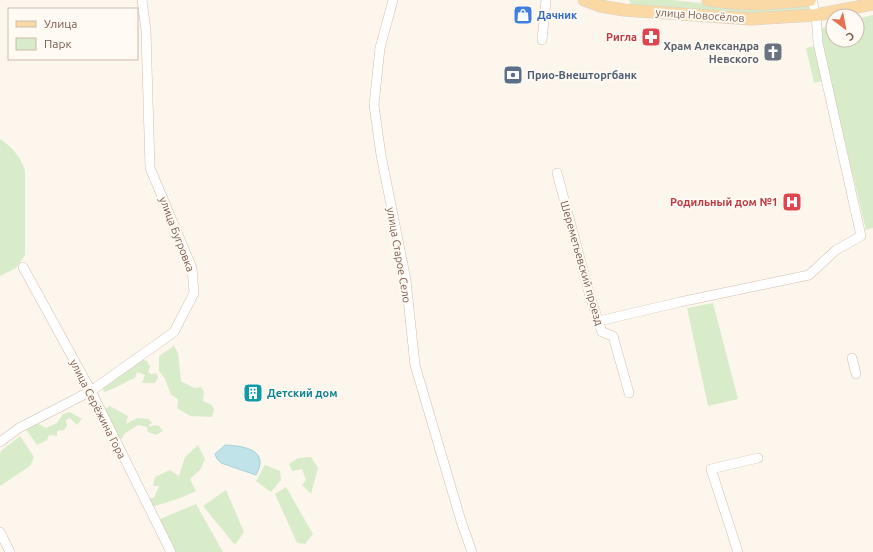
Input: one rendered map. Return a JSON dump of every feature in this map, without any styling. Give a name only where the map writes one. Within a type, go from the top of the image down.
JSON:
[{"type":"main road","name":"улица Новосёлов","points":[[584,0],[600,6],[624,10],[751,19],[816,15],[873,4]]},
{"type":"main road","name":"улица Новосёлов","points":[[708,0],[732,3],[762,4],[811,0]]},
{"type":"street","name":"улица Бугровка","points":[[0,442],[19,428],[90,391],[174,332],[194,293],[192,268],[150,168],[146,31],[142,0]]},
{"type":"street","name":"улица Старое Село","points":[[394,0],[380,48],[374,105],[381,155],[406,280],[414,365],[461,521],[472,552]]},
{"type":"street","points":[[542,40],[546,0]]},
{"type":"street","name":"улица Новосёлов","points":[[811,0],[816,15]]},
{"type":"street","points":[[599,321],[680,302],[809,275],[836,250],[861,236],[818,43],[816,15]]},
{"type":"street","name":"Шереметьевский проезд","points":[[557,173],[590,296],[602,332],[613,336],[629,393]]},
{"type":"street","name":"улица Серёжина Гора","points":[[23,267],[90,391],[171,552]]},
{"type":"street","points":[[852,358],[856,374]]},
{"type":"street","points":[[738,552],[711,469],[758,458]]},
{"type":"street","points":[[0,532],[10,552]]},
{"type":"green space","points":[[629,0],[671,0],[732,6],[809,5],[811,8],[810,12],[759,16],[631,5]]},
{"type":"green space","points":[[873,15],[873,228],[866,230],[818,29],[825,27],[825,48],[865,48],[865,17]]},
{"type":"green space","points":[[815,46],[823,81],[814,83],[806,48]]},
{"type":"green space","points":[[0,139],[16,153],[25,170],[25,255],[16,268],[0,276]]},
{"type":"green space","points":[[713,303],[738,399],[708,406],[687,308]]},
{"type":"green space","points":[[174,346],[178,353],[181,381],[194,388],[201,387],[204,392],[203,401],[212,405],[214,410],[212,417],[190,416],[177,408],[178,399],[171,395],[165,379],[159,371],[159,356]]},
{"type":"green space","points":[[140,359],[147,361],[150,367],[148,372],[151,374],[156,373],[158,377],[155,383],[142,383],[145,375],[137,372],[135,378],[104,392],[102,387],[128,369],[133,368],[134,363]]},
{"type":"green space","points":[[110,406],[128,416],[126,424],[137,418],[149,419],[152,423],[149,425],[150,427],[154,425],[159,426],[163,431],[156,435],[148,432],[147,427],[138,425],[124,434],[122,439],[116,435],[102,411]]},
{"type":"green space","points":[[70,412],[82,419],[77,425],[70,418],[66,420],[67,426],[64,430],[57,431],[57,436],[49,435],[47,440],[37,445],[26,429],[36,423],[46,428],[57,423],[63,414]]},
{"type":"green space","points":[[20,436],[34,457],[30,466],[0,486],[1,451]]},
{"type":"green space","points":[[198,445],[205,459],[200,470],[190,479],[196,491],[152,507],[148,498],[154,498],[159,486],[153,486],[155,477],[170,470],[179,476],[185,457]]},
{"type":"green space","points":[[311,457],[318,468],[311,494],[302,485],[306,480],[302,469],[292,471],[289,464],[298,458]]},
{"type":"green space","points":[[265,465],[280,471],[281,480],[271,492],[256,481]]},
{"type":"green space","points":[[286,487],[313,534],[305,544],[297,543],[275,494]]},
{"type":"green space","points":[[226,490],[244,532],[235,545],[203,506]]},
{"type":"green space","points":[[196,504],[223,552],[176,552],[160,519]]},
{"type":"water","points":[[225,445],[247,448],[258,455],[260,467],[256,475],[221,463],[215,454]]},
{"type":"place","name":"Дачник","points":[[523,15]]},
{"type":"place","name":"Ригла","points":[[651,37]]},
{"type":"place","name":"Храм Александра Невского","points":[[773,52]]},
{"type":"place","name":"Прио-Внешторгбанк","points":[[513,75]]},
{"type":"place","name":"Родильный дом №1","points":[[792,202]]},
{"type":"place","name":"Детский дом","points":[[253,393]]}]
